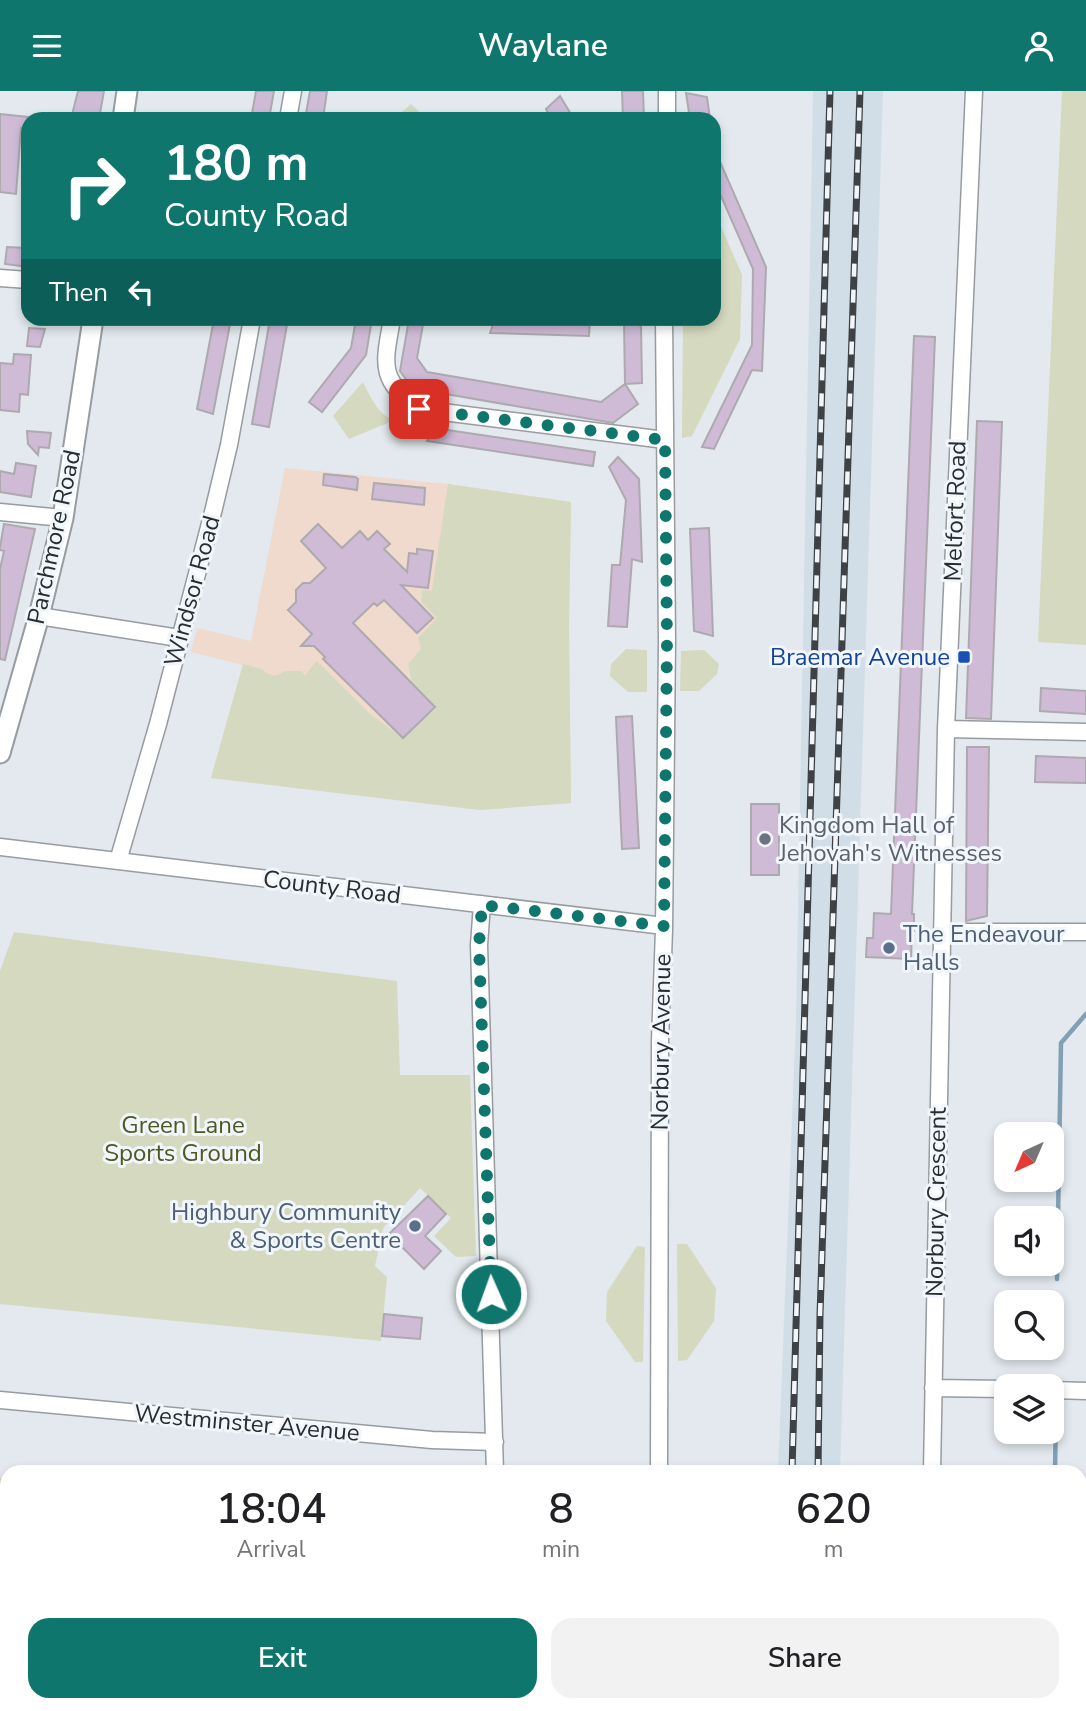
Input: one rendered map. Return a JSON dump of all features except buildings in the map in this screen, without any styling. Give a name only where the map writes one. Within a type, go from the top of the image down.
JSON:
[{"type":"main road","points":[[123,112],[127,91]]},
{"type":"main road","name":"Parchmore Road","points":[[0,753],[39,616],[62,518],[92,326]]},
{"type":"street","points":[[289,112],[293,91]]},
{"type":"street","points":[[667,91],[667,112]]},
{"type":"street","name":"Melfort Road","points":[[942,932],[946,729],[974,91]]},
{"type":"street","points":[[0,278],[21,280]]},
{"type":"street","name":"Windsor Road","points":[[118,860],[158,724],[229,445],[251,326]]},
{"type":"street","points":[[391,326],[384,362],[389,380],[404,398],[419,409],[665,440]]},
{"type":"street","name":"Norbury Avenue","points":[[659,1465],[660,1041],[667,641],[664,326]]},
{"type":"street","points":[[0,512],[62,518]]},
{"type":"street","points":[[39,616],[179,638]]},
{"type":"street","points":[[946,729],[1086,732]]},
{"type":"street","name":"County Road","points":[[0,847],[664,926]]},
{"type":"street","points":[[482,905],[479,945],[495,1465]]},
{"type":"street","points":[[942,932],[1086,932]]},
{"type":"street","name":"Norbury Crescent","points":[[932,1465],[942,932]]},
{"type":"street","points":[[933,1388],[994,1389]]},
{"type":"street","points":[[1064,1390],[1086,1391]]},
{"type":"street","name":"Westminster Avenue","points":[[0,1400],[411,1438],[495,1442]]},
{"type":"shaded area","points":[[813,91],[883,91],[840,1465],[778,1465],[796,1019]]},
{"type":"shaded area","points":[[285,468],[448,484],[571,502],[571,803],[480,810],[211,778],[243,665],[191,652],[197,628],[251,641]]},
{"type":"green space","points":[[1062,91],[1086,91],[1086,645],[1038,642]]},
{"type":"green space","points":[[411,104],[420,112],[402,112]]},
{"type":"green space","points":[[721,226],[742,275],[740,339],[692,436],[682,438],[683,326],[721,326]]},
{"type":"green space","points":[[363,382],[384,415],[395,420],[349,439],[333,416]]},
{"type":"green space","points":[[448,484],[571,502],[571,803],[480,810],[211,778],[243,664],[275,676],[286,671],[301,671],[305,675],[317,661],[370,714],[403,738],[436,708],[412,684],[408,664],[421,649],[418,638],[437,618],[421,601],[422,590],[432,591]]},
{"type":"green space","points":[[626,649],[647,650],[647,692],[628,692],[610,676],[611,664]]},
{"type":"green space","points":[[704,650],[719,664],[717,674],[699,691],[680,691],[681,651]]},
{"type":"green space","name":"Green Lane Sports Ground","points":[[14,932],[397,981],[400,1075],[470,1075],[476,1256],[456,1257],[434,1236],[451,1218],[420,1188],[383,1228],[375,1266],[387,1277],[381,1341],[0,1304],[0,971]]},
{"type":"green space","points":[[677,1244],[687,1244],[716,1288],[714,1321],[687,1360],[678,1361]]},
{"type":"green space","points":[[637,1246],[645,1247],[643,1362],[635,1362],[606,1321],[607,1292]]},
{"type":"waterway","points":[[1057,1279],[1061,1043],[1086,1014]]},
{"type":"waterway","points":[[1055,1444],[1055,1465]]},
{"type":"railway","points":[[792,1465],[830,91]]},
{"type":"railway","points":[[818,1465],[820,1315],[860,91]]},
{"type":"place","name":"Braemar Avenue","points":[[964,657]]},
{"type":"place","name":"Kingdom Hall of Jehovah's Witnesses","points":[[765,839]]},
{"type":"place","name":"The Endeavour Halls","points":[[889,948]]},
{"type":"place","name":"Highbury Community & Sports Centre","points":[[415,1226]]},
{"type":"route","points":[[419,409],[665,440],[667,641],[664,926],[482,905],[479,945],[491,1294]]}]
